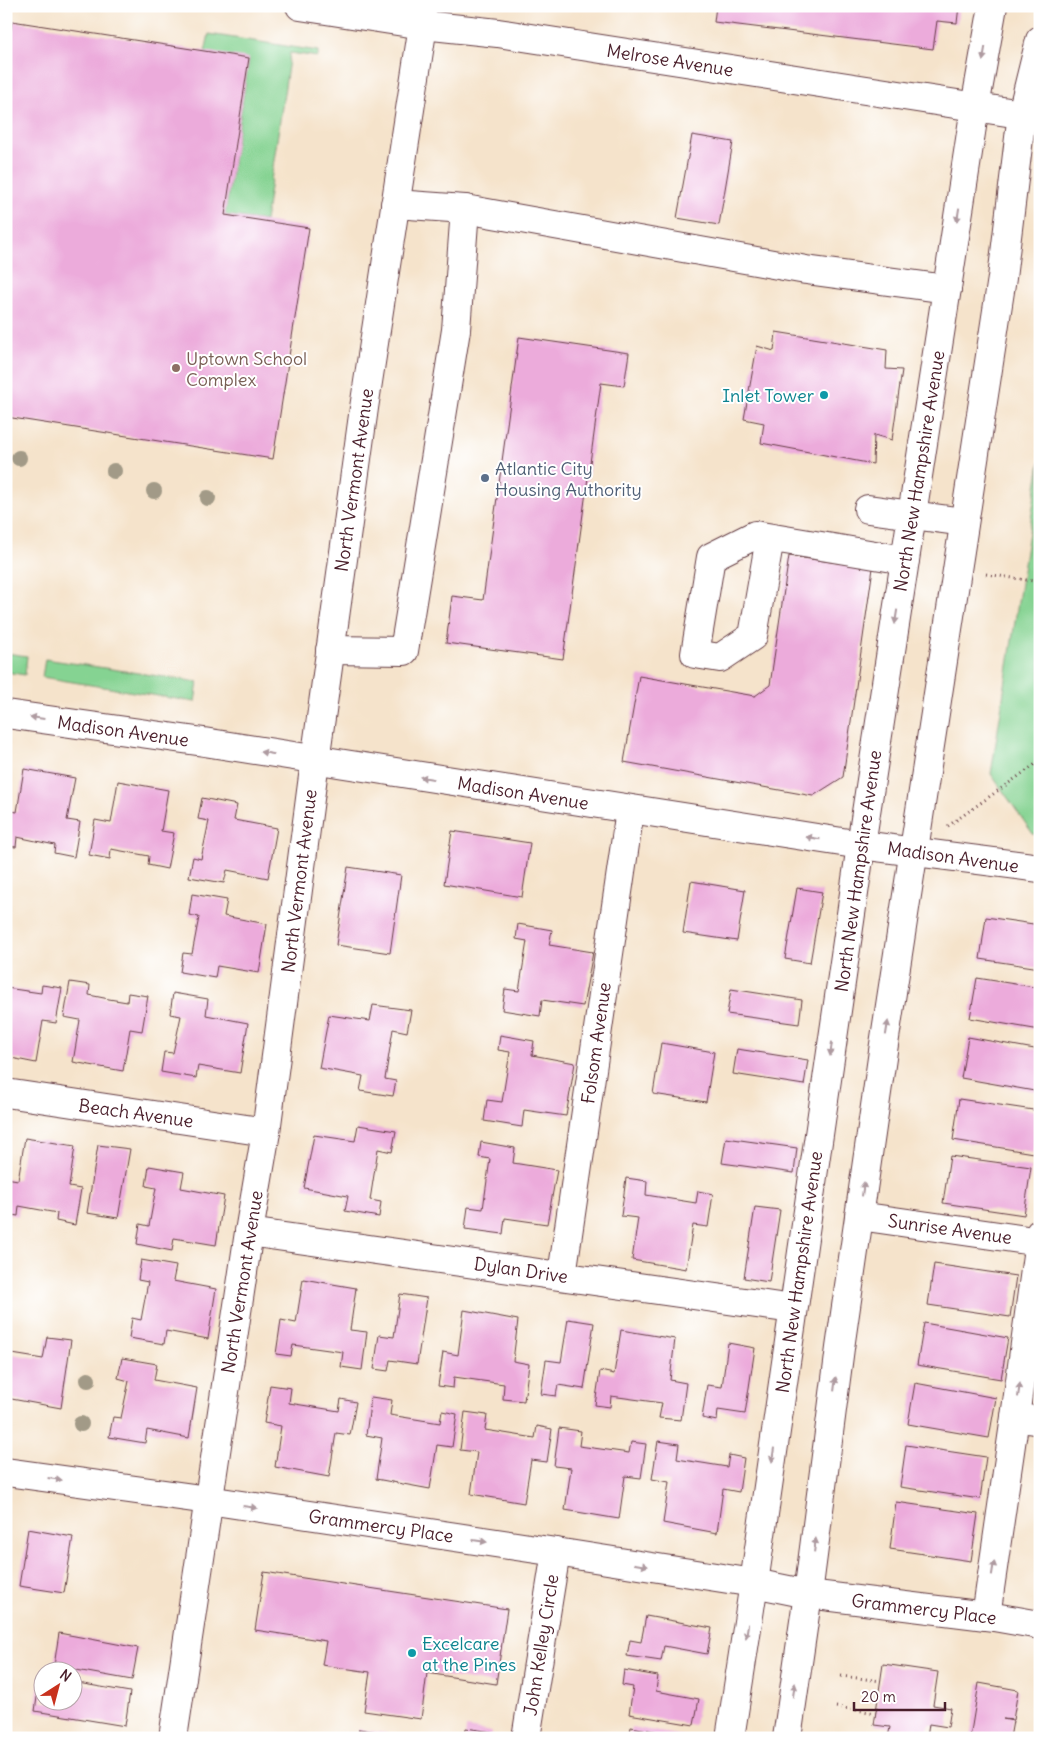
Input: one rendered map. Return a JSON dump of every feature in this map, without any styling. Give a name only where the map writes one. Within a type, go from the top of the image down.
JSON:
[{"type":"street","name":"Melrose Avenue","points":[[300,6],[498,34],[1031,115]]},
{"type":"street","name":"North New Hampshire Avenue","points":[[730,1738],[861,845],[975,107],[993,6]]},
{"type":"street","name":"North Vermont Avenue","points":[[173,1738],[249,1232],[266,1132],[314,761],[364,408],[423,24]]},
{"type":"street","points":[[786,1738],[808,1594],[840,1348],[913,851],[1002,278],[1031,115],[1040,40]]},
{"type":"street","points":[[395,204],[465,209],[806,270],[947,289]]},
{"type":"street","points":[[330,650],[404,651],[456,330],[465,209]]},
{"type":"street","points":[[868,509],[964,522]]},
{"type":"street","points":[[770,538],[905,560]]},
{"type":"street","name":"Madison Avenue","points":[[6,714],[204,742],[314,761],[861,845],[1040,868]]},
{"type":"street","name":"Folsom Avenue","points":[[562,1275],[630,810]]},
{"type":"street","name":"Beach Avenue","points":[[6,1093],[266,1132]]},
{"type":"street","name":"Sunrise Avenue","points":[[859,1216],[1039,1239]]},
{"type":"street","name":"Dylan Drive","points":[[249,1232],[794,1309]]},
{"type":"street","points":[[986,1616],[1028,1419],[1039,1239]]},
{"type":"street","name":"Grammercy Place","points":[[6,1472],[556,1552],[754,1583],[808,1594],[986,1616],[1040,1625]]},
{"type":"street","name":"John Kelley Circle","points":[[526,1738],[556,1552]]},
{"type":"path","points":[[957,570],[1040,582]]},
{"type":"path","points":[[913,851],[1040,761]]},
{"type":"path","points":[[841,1676],[881,1681]]},
{"type":"path","points":[[836,1707],[876,1713]]},
{"type":"green space","points":[[209,34],[318,51],[318,57],[290,53],[265,221],[225,215],[249,59],[205,52]]},
{"type":"green space","points":[[1040,462],[1040,835],[1033,834],[991,774]]},
{"type":"green space","points":[[6,653],[27,656],[25,675],[6,672]]},
{"type":"green space","points":[[45,659],[198,682],[195,702],[42,677]]},
{"type":"building","points":[[716,6],[959,6],[957,23],[937,21],[933,49],[714,22]]},
{"type":"building","name":"Uptown School Complex","points":[[12,21],[249,58],[225,215],[309,228],[273,459],[6,417],[6,62]]},
{"type":"building","points":[[692,135],[733,142],[719,225],[677,218]]},
{"type":"building","name":"Inlet Tower","points":[[776,332],[887,350],[886,369],[902,370],[892,440],[874,435],[873,464],[761,443],[764,423],[744,419],[757,346],[774,351]]},
{"type":"building","points":[[519,337],[629,353],[624,386],[601,383],[563,659],[446,643],[452,596],[483,600]]},
{"type":"building","points":[[789,556],[873,568],[843,777],[813,796],[624,762],[639,676],[755,696],[770,685]]},
{"type":"building","points":[[24,769],[75,778],[67,820],[80,822],[74,857],[54,853],[55,845],[17,837],[16,847],[6,846],[6,810],[17,812]]},
{"type":"building","points":[[118,781],[168,790],[161,831],[174,833],[167,869],[148,865],[149,856],[111,849],[110,859],[89,855],[95,820],[111,823]]},
{"type":"building","points":[[202,798],[237,805],[234,820],[277,828],[268,878],[227,870],[224,883],[189,877],[193,857],[201,859],[209,821],[198,819]]},
{"type":"building","points":[[452,831],[530,843],[522,897],[444,884]]},
{"type":"building","points":[[348,867],[401,875],[390,953],[336,945]]},
{"type":"building","points":[[691,881],[745,890],[737,941],[683,933]]},
{"type":"building","points":[[797,888],[822,892],[810,963],[785,959]]},
{"type":"building","points":[[192,894],[227,900],[224,916],[267,924],[259,973],[217,966],[215,978],[180,972],[183,953],[192,954],[199,917],[189,915]]},
{"type":"building","points":[[986,917],[1040,925],[1040,968],[980,959]]},
{"type":"building","points":[[518,924],[552,930],[549,945],[593,952],[583,1006],[542,1000],[540,1016],[502,1010],[505,989],[519,991],[527,941],[516,939]]},
{"type":"building","points":[[977,978],[1040,988],[1040,1030],[970,1018]]},
{"type":"building","points":[[70,982],[90,985],[89,995],[109,999],[127,1002],[128,993],[148,996],[142,1031],[130,1029],[123,1071],[73,1062],[80,1020],[64,1017]]},
{"type":"building","points":[[42,985],[62,988],[56,1023],[43,1021],[36,1063],[6,1057],[6,988],[41,993]]},
{"type":"building","points":[[731,989],[802,1000],[799,1024],[727,1014]]},
{"type":"building","points":[[173,993],[208,999],[206,1015],[248,1023],[240,1073],[198,1066],[196,1078],[161,1072],[164,1052],[173,1053],[181,1016],[170,1014]]},
{"type":"building","points":[[373,1005],[411,1010],[407,1032],[393,1029],[385,1079],[396,1081],[393,1096],[360,1091],[363,1076],[319,1068],[329,1015],[370,1021]]},
{"type":"building","points":[[500,1035],[534,1041],[532,1055],[575,1063],[566,1116],[524,1110],[522,1127],[484,1121],[487,1100],[502,1102],[510,1052],[498,1050]]},
{"type":"building","points":[[968,1037],[1040,1050],[1040,1092],[961,1078]]},
{"type":"building","points":[[661,1043],[714,1052],[706,1102],[653,1094]]},
{"type":"building","points":[[737,1049],[808,1060],[804,1085],[733,1074]]},
{"type":"building","points":[[959,1099],[1040,1111],[1033,1153],[953,1140]]},
{"type":"building","points":[[358,1125],[396,1131],[392,1152],[378,1149],[370,1200],[381,1202],[379,1217],[345,1211],[348,1196],[304,1188],[314,1135],[355,1141]]},
{"type":"building","points":[[25,1138],[75,1146],[69,1187],[81,1189],[75,1225],[56,1221],[57,1213],[19,1206],[18,1216],[6,1214],[6,1178],[18,1180]]},
{"type":"building","points":[[726,1138],[797,1148],[794,1173],[722,1163]]},
{"type":"building","points":[[481,1142],[515,1148],[513,1163],[557,1170],[547,1224],[505,1218],[503,1234],[465,1229],[468,1207],[483,1209],[490,1159],[479,1157]]},
{"type":"building","points":[[98,1145],[130,1149],[118,1218],[87,1213]]},
{"type":"building","points":[[950,1156],[1031,1167],[1024,1215],[943,1203]]},
{"type":"building","points":[[149,1166],[184,1172],[181,1188],[224,1196],[216,1245],[174,1238],[172,1251],[137,1244],[140,1224],[149,1226],[156,1188],[146,1186]]},
{"type":"building","points":[[626,1178],[647,1181],[646,1195],[696,1203],[698,1191],[713,1194],[708,1227],[693,1225],[686,1269],[632,1260],[638,1218],[621,1216]]},
{"type":"building","points":[[755,1207],[780,1210],[769,1282],[744,1278]]},
{"type":"building","points":[[141,1260],[176,1266],[173,1281],[216,1289],[208,1339],[166,1331],[164,1344],[129,1338],[132,1318],[141,1320],[148,1282],[138,1280]]},
{"type":"building","points":[[934,1264],[1016,1276],[1010,1317],[928,1305]]},
{"type":"building","points":[[303,1279],[356,1288],[350,1330],[367,1332],[362,1370],[341,1367],[343,1352],[293,1345],[291,1356],[276,1354],[281,1320],[296,1323]]},
{"type":"building","points":[[400,1294],[427,1298],[417,1364],[390,1360],[388,1371],[374,1369],[379,1335],[394,1337]]},
{"type":"building","points":[[464,1310],[518,1320],[513,1361],[529,1364],[524,1401],[503,1399],[504,1384],[454,1377],[453,1388],[438,1386],[443,1352],[458,1355]]},
{"type":"building","points":[[568,1319],[594,1323],[584,1389],[558,1385],[556,1396],[541,1394],[546,1360],[561,1362]]},
{"type":"building","points":[[924,1323],[1008,1338],[1001,1379],[917,1365]]},
{"type":"building","points":[[621,1330],[675,1339],[670,1380],[686,1383],[681,1420],[659,1418],[662,1403],[611,1396],[610,1407],[595,1405],[600,1371],[614,1374]]},
{"type":"building","points":[[47,1337],[71,1340],[61,1408],[6,1398],[6,1353],[43,1359]]},
{"type":"building","points":[[728,1343],[755,1348],[745,1414],[718,1410],[717,1421],[702,1418],[707,1385],[722,1387]]},
{"type":"building","points":[[122,1358],[157,1364],[154,1380],[197,1388],[189,1438],[147,1430],[145,1443],[109,1437],[113,1417],[121,1418],[129,1381],[118,1378]]},
{"type":"building","points":[[915,1383],[996,1398],[989,1438],[908,1424]]},
{"type":"building","points":[[270,1385],[291,1388],[289,1403],[339,1411],[341,1399],[356,1402],[350,1435],[336,1433],[329,1477],[275,1467],[281,1426],[264,1423]]},
{"type":"building","points":[[371,1397],[392,1400],[390,1415],[440,1423],[442,1411],[457,1414],[452,1447],[437,1445],[430,1489],[376,1479],[382,1438],[366,1435]]},
{"type":"building","points":[[465,1412],[487,1415],[485,1430],[535,1438],[537,1426],[552,1429],[547,1462],[531,1460],[524,1503],[471,1494],[477,1452],[460,1450]]},
{"type":"building","points":[[559,1428],[581,1431],[579,1446],[629,1453],[631,1442],[646,1444],[641,1478],[625,1476],[619,1519],[565,1510],[571,1468],[554,1466]]},
{"type":"building","points":[[658,1441],[679,1444],[677,1459],[727,1467],[729,1455],[744,1458],[739,1492],[723,1489],[717,1533],[663,1523],[669,1482],[652,1479]]},
{"type":"building","points":[[906,1445],[986,1457],[980,1499],[900,1487]]},
{"type":"building","points":[[896,1502],[978,1514],[971,1561],[890,1549]]},
{"type":"building","points":[[28,1529],[73,1537],[64,1593],[19,1586]]},
{"type":"building","name":"Excelcare at the Pines","points":[[264,1572],[507,1609],[496,1684],[427,1673],[421,1719],[364,1711],[370,1672],[322,1665],[326,1641],[255,1630]]},
{"type":"building","points":[[646,1616],[712,1628],[707,1654],[664,1646],[661,1661],[627,1656],[630,1640],[641,1642]]},
{"type":"building","points":[[59,1633],[138,1648],[132,1680],[82,1671],[82,1662],[55,1662]]},
{"type":"building","points":[[883,1664],[938,1672],[933,1705],[951,1708],[948,1727],[929,1724],[927,1738],[888,1738],[890,1727],[874,1725]]},
{"type":"building","points":[[624,1670],[658,1676],[656,1691],[699,1699],[694,1725],[629,1714],[633,1687],[622,1685]]},
{"type":"building","points":[[979,1683],[1018,1690],[1013,1720],[1003,1719],[1013,1721],[1010,1738],[970,1738]]},
{"type":"building","points":[[82,1684],[130,1692],[125,1726],[41,1712],[82,1712]]},
{"type":"building","points":[[631,1727],[688,1737],[629,1738]]},
{"type":"building","points":[[466,1728],[492,1732],[491,1738],[465,1738]]},
{"type":"building","points":[[359,1729],[409,1737],[409,1738],[358,1738]]},
{"type":"place","name":"Uptown School Complex","points":[[176,368]]},
{"type":"place","name":"Inlet Tower","points":[[824,395]]},
{"type":"place","name":"Atlantic City Housing Authority","points":[[485,478]]},
{"type":"place","name":"Excelcare at the Pines","points":[[412,1653]]}]
